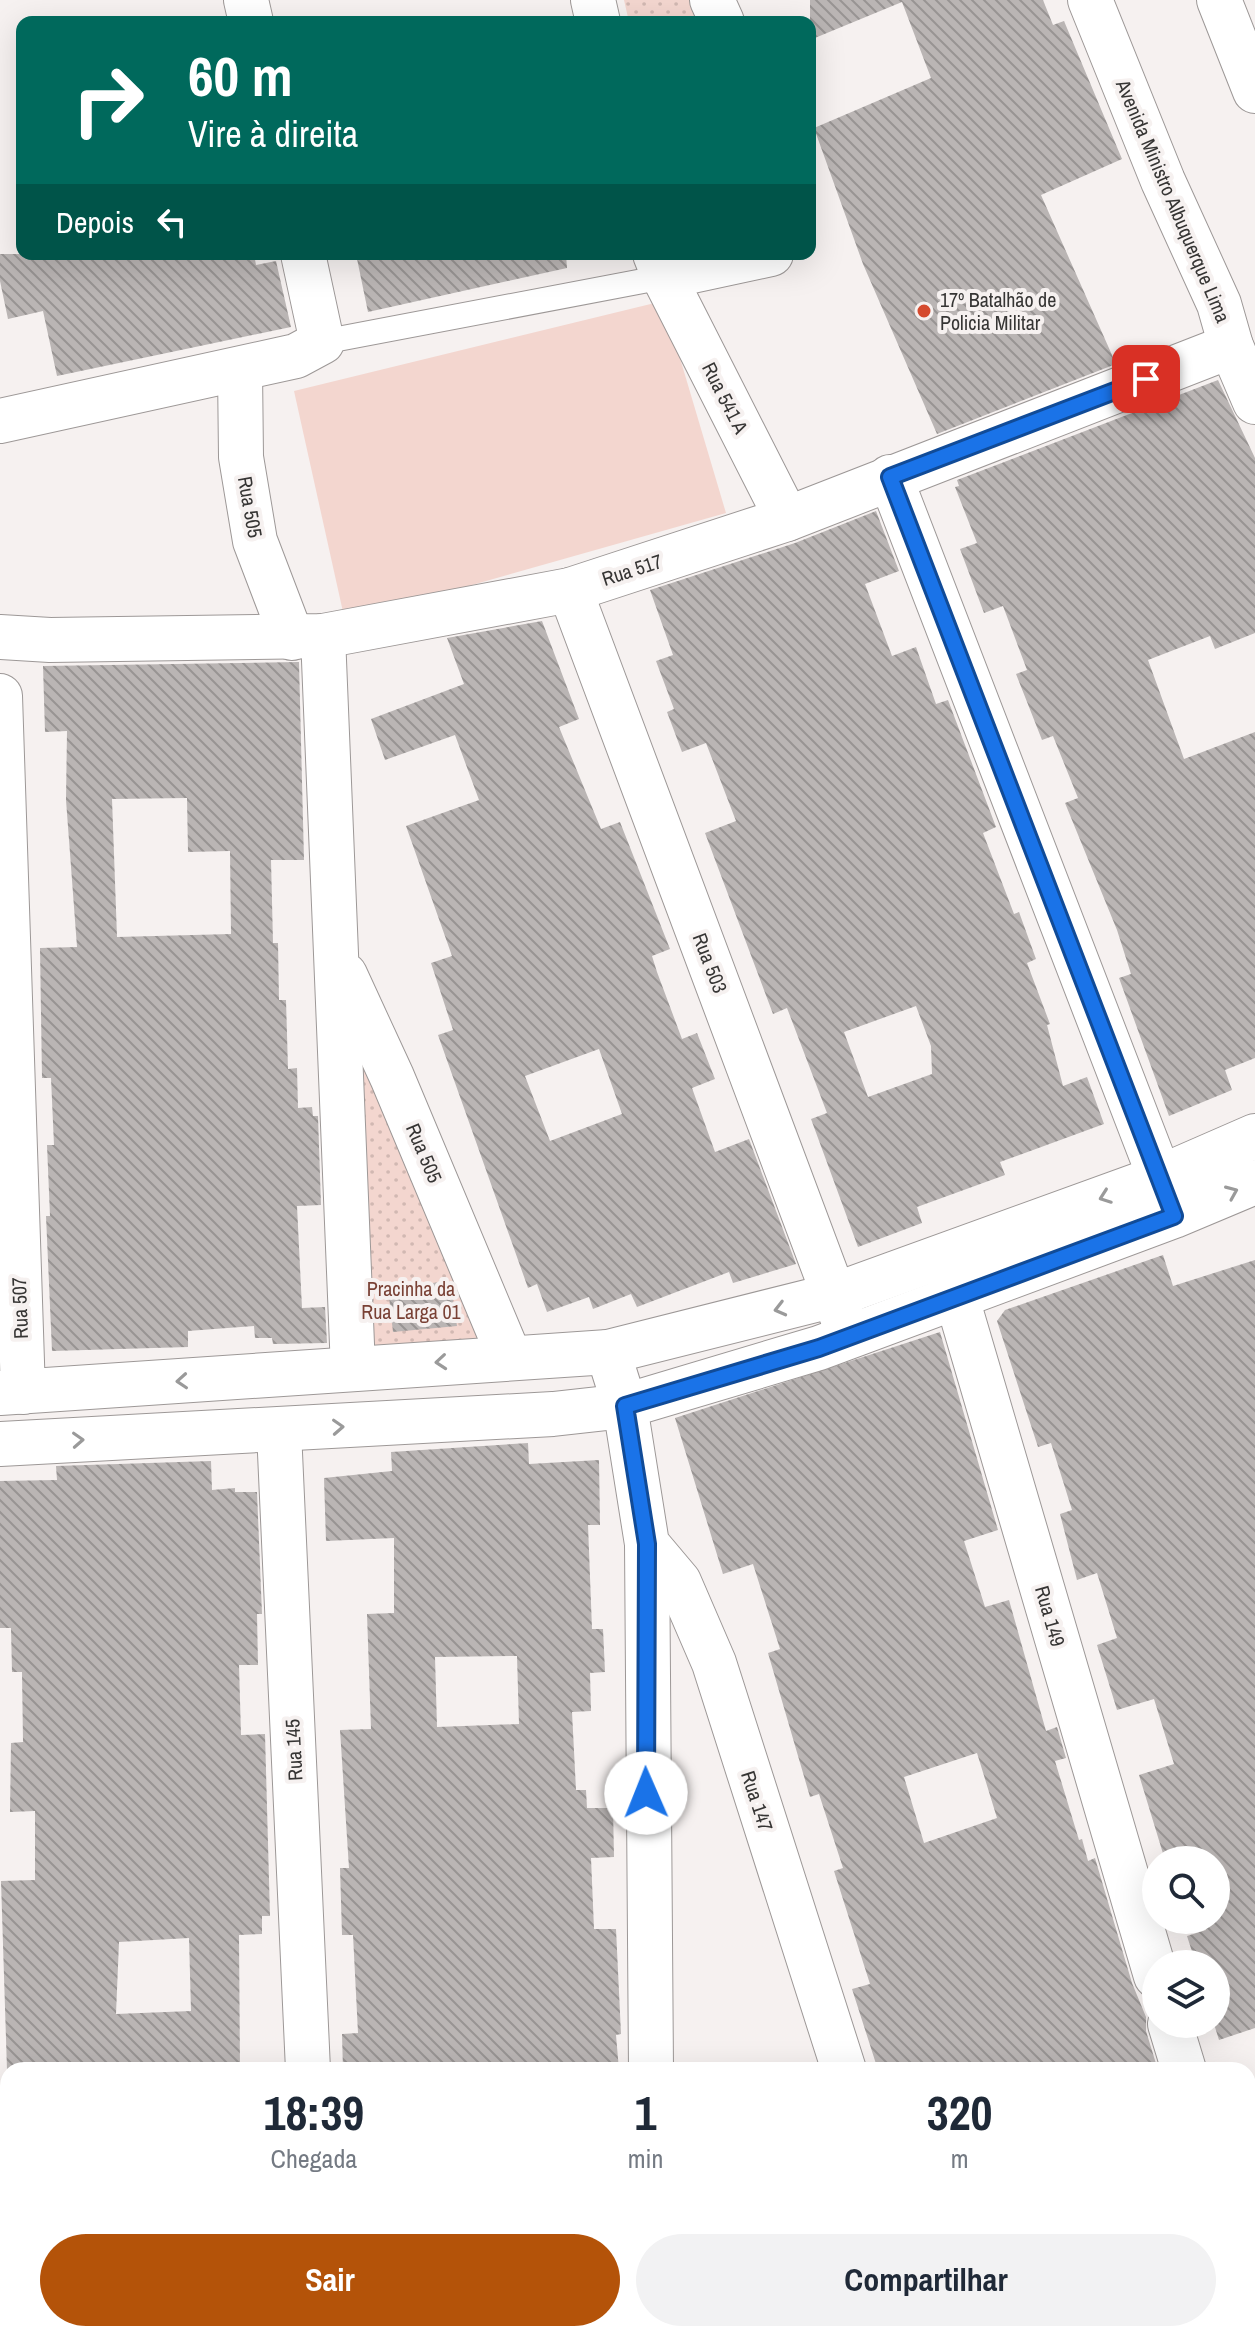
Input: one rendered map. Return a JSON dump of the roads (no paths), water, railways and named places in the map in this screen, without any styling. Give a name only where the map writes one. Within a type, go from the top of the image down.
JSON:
[{"type":"street","name":"Avenida Ministro Albuquerque Lima","points":[[1090,0],[1163,181],[1219,304],[1231,346],[1255,402]]},
{"type":"street","points":[[1219,0],[1246,38],[1255,91]]},
{"type":"street","points":[[0,421],[240,371],[296,356],[322,342],[304,260]]},
{"type":"street","points":[[659,266],[715,260]]},
{"type":"street","name":"Rua 541 A","points":[[659,266],[787,519]]},
{"type":"street","name":"Rua 517","points":[[0,637],[308,637],[570,590],[787,519],[1231,346]]},
{"type":"street","name":"Rua 505","points":[[240,371],[241,457],[255,541],[308,637],[335,951],[353,1369]]},
{"type":"street","points":[[890,477],[1168,1197]]},
{"type":"street","name":"Rua 503","points":[[570,590],[849,1336]]},
{"type":"street","name":"Rua 507","points":[[0,696],[12,1393]]},
{"type":"street","name":"Rua 505","points":[[335,951],[392,1077],[509,1356]]},
{"type":"street","points":[[0,1444],[279,1431],[553,1414],[625,1406],[849,1336],[956,1296],[1168,1197],[1255,1136]]},
{"type":"street","points":[[12,1393],[509,1356],[608,1352],[835,1295],[944,1255],[1168,1197],[1255,1182]]},
{"type":"street","name":"Rua 149","points":[[944,1255],[1148,1950]]},
{"type":"street","points":[[608,1352],[625,1406],[647,1544],[651,2062]]},
{"type":"street","name":"Rua 145","points":[[279,1431],[308,2062]]},
{"type":"street","name":"Rua 147","points":[[647,1544],[679,1582],[714,1663],[841,2062]]},
{"type":"street","points":[[1174,2038],[1182,2062]]},
{"type":"lane","points":[[322,342],[659,266]]},
{"type":"place","name":"17º Batalhão de Policia Militar","points":[[924,311]]},
{"type":"park label","name":"Pracinha da Rua Larga 01","points":[[411,1300]]}]
